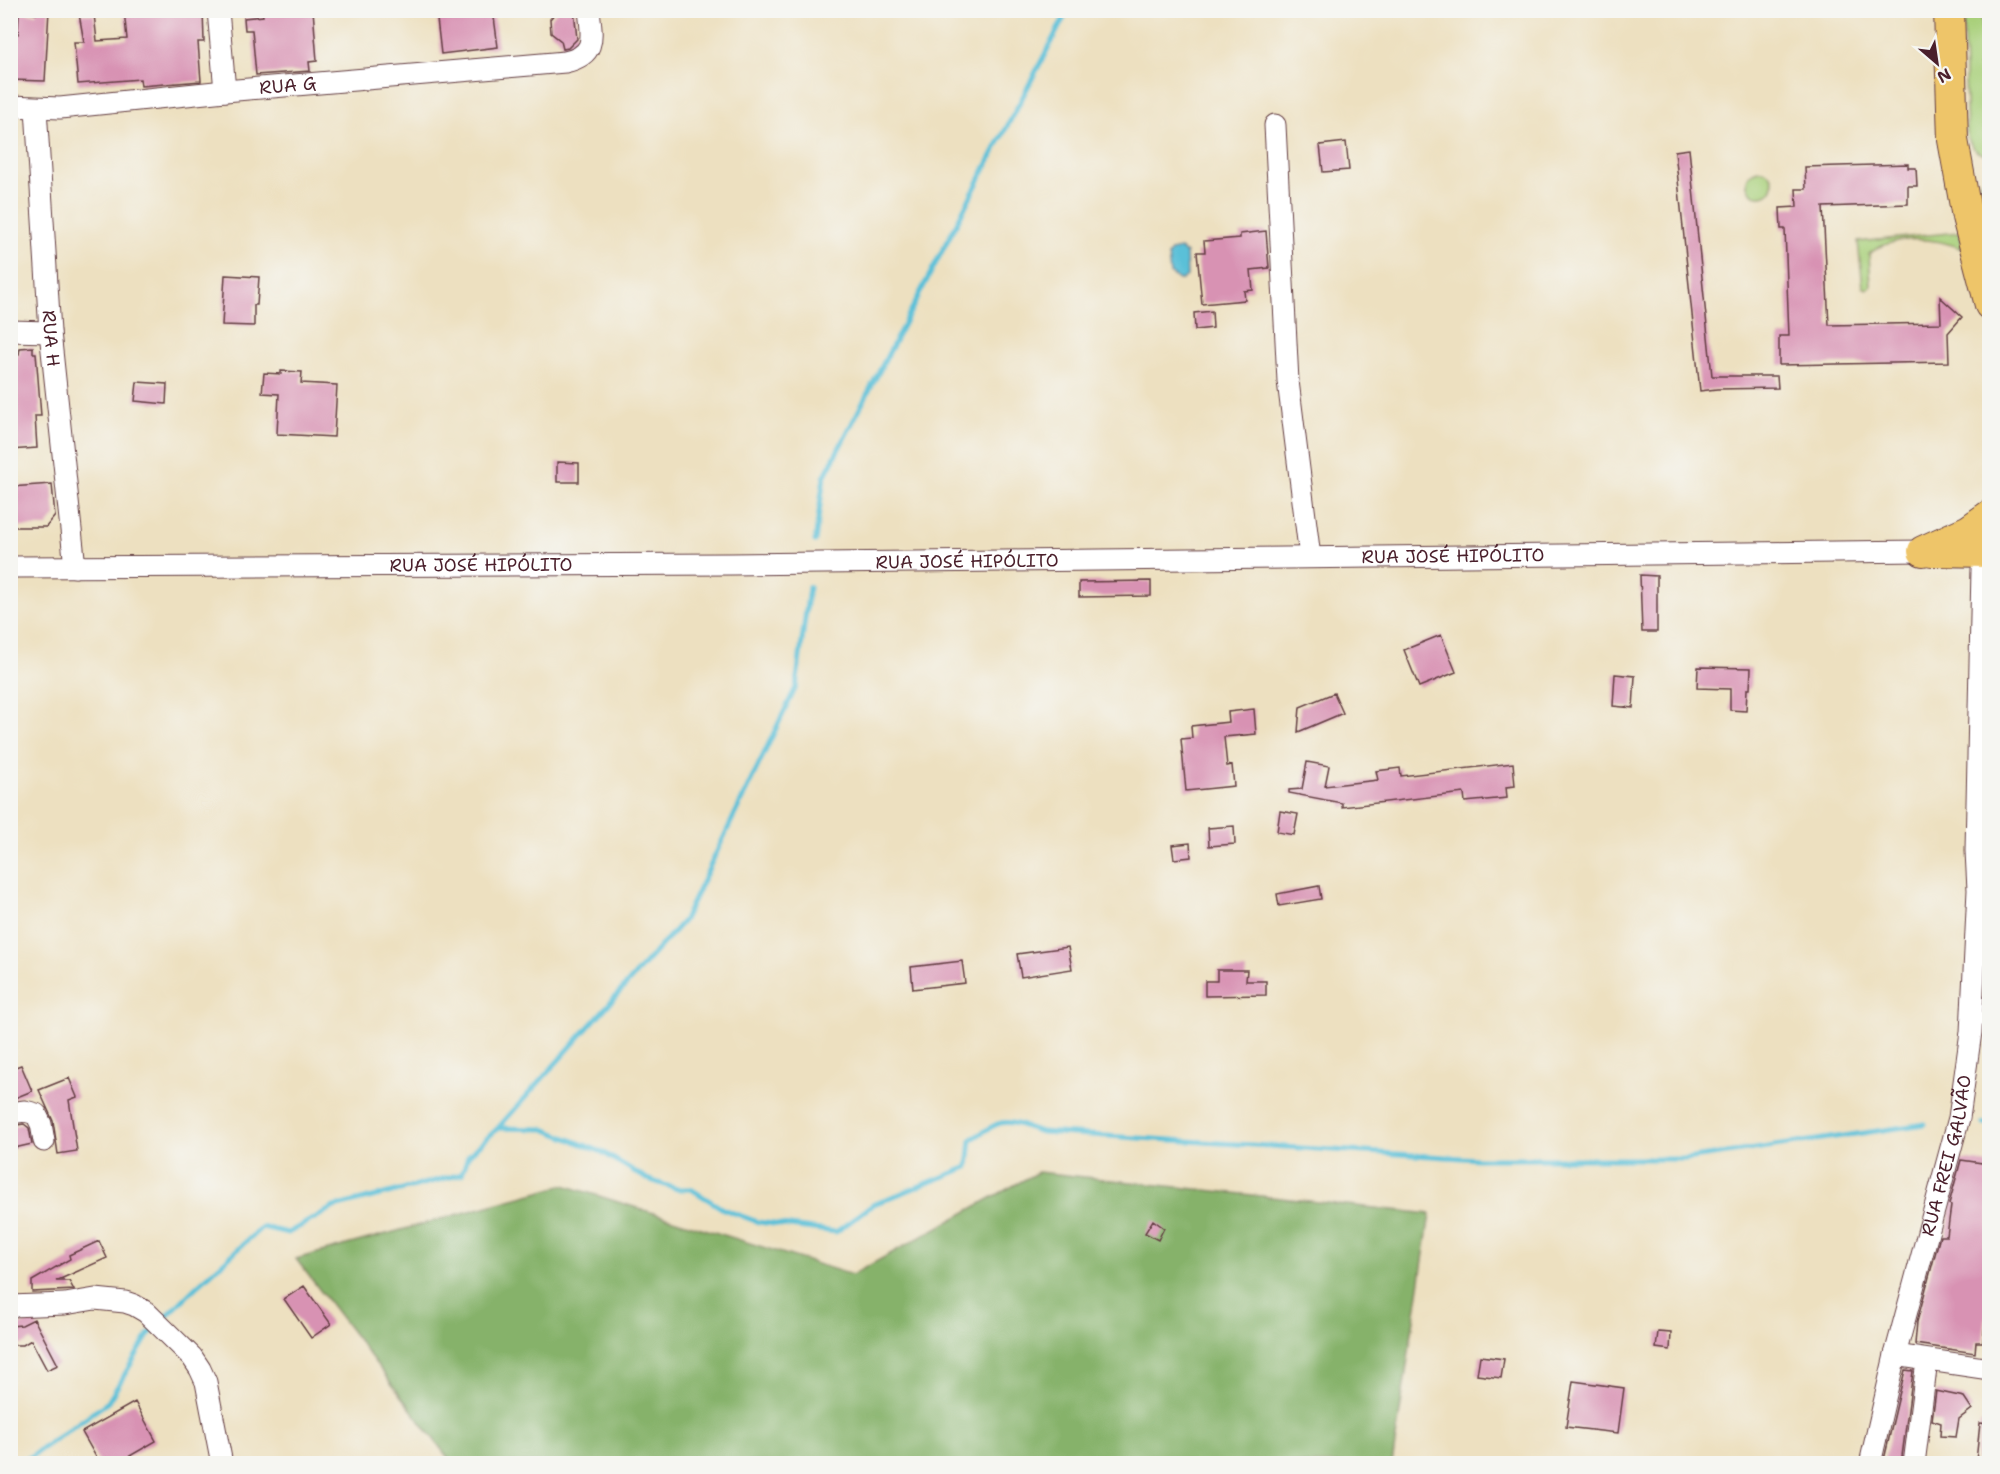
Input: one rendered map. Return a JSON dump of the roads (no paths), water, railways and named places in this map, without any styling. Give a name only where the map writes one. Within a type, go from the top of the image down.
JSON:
[{"type":"highway","points":[[1949,10],[1953,140],[1967,217],[1989,305]]},
{"type":"highway","points":[[1923,551],[1982,539]]},
{"type":"street","points":[[218,10],[225,91]]},
{"type":"street","name":"RUA G","points":[[10,106],[73,107],[225,91],[565,62],[584,55],[592,42],[589,10]]},
{"type":"street","name":"RUA H","points":[[36,108],[50,332],[75,567]]},
{"type":"street","points":[[1275,126],[1288,381],[1310,557]]},
{"type":"street","points":[[10,331],[50,332]]},
{"type":"street","name":"RUA FREI GALVÃO","points":[[1870,1464],[1895,1355],[1959,1118],[1971,1032],[1978,890],[1983,853],[1982,539]]},
{"type":"street","name":"RUA JOSÉ HIPÓLITO","points":[[10,567],[732,564],[1923,551]]},
{"type":"street","points":[[10,1113],[25,1111],[36,1114],[41,1124],[44,1140]]},
{"type":"street","points":[[10,1305],[65,1304],[94,1299],[134,1305],[159,1324],[192,1357],[206,1382],[222,1464]]},
{"type":"street","points":[[1895,1355],[1989,1369]]},
{"type":"street","points":[[1914,1464],[1927,1361]]},
{"type":"water","points":[[1180,249],[1186,253],[1187,276],[1182,280],[1170,273],[1168,255],[1171,251]]},
{"type":"waterway","points":[[815,541],[824,477],[1068,10]]},
{"type":"waterway","points":[[162,1321],[262,1227],[288,1233],[334,1207],[462,1174],[468,1156],[498,1128],[684,920],[796,687],[809,587]]},
{"type":"waterway","points":[[498,1128],[544,1129],[602,1152],[647,1179],[677,1189],[691,1189],[723,1209],[758,1222],[836,1232],[874,1204],[968,1167],[971,1140],[991,1127],[1005,1122],[1041,1132],[1478,1159],[1686,1159],[1925,1124]]},
{"type":"waterway","points":[[1984,1124],[1990,1123]]},
{"type":"waterway","points":[[20,1464],[108,1402],[149,1334],[156,1328]]}]
